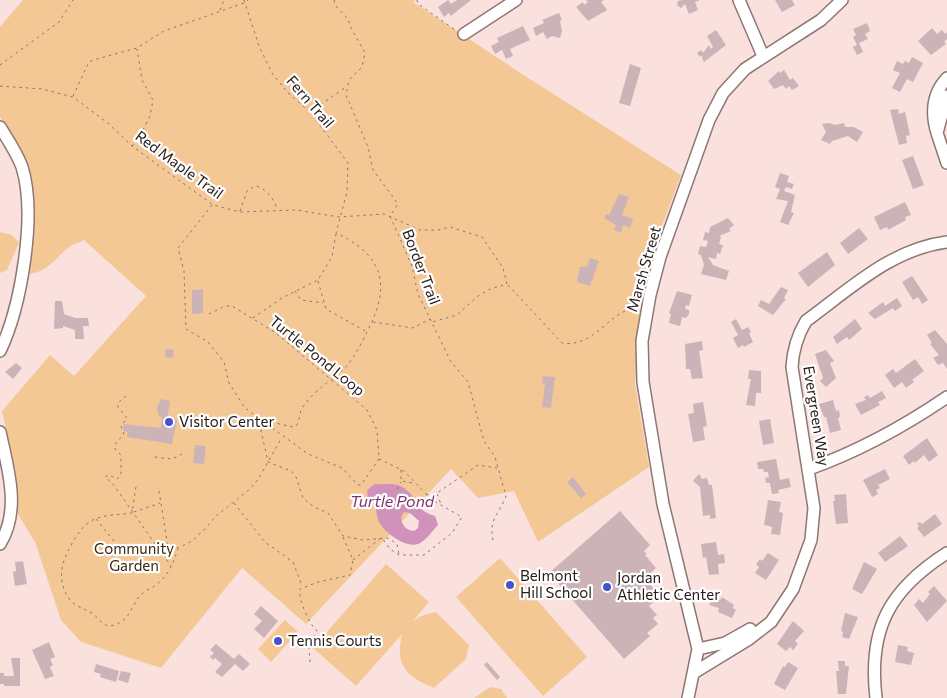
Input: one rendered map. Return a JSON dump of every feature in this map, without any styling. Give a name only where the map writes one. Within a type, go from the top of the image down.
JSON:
[{"type":"street","points":[[464,34],[516,0]]},
{"type":"street","points":[[738,0],[763,56]]},
{"type":"street","name":"Marsh Street","points":[[688,698],[695,672],[698,649],[663,504],[644,396],[642,340],[650,295],[660,257],[713,109],[729,84],[763,56],[821,20],[842,0]]},
{"type":"street","points":[[947,78],[938,91],[933,108],[937,133],[947,163]]},
{"type":"street","points":[[937,133],[947,96]]},
{"type":"street","points":[[0,127],[13,146],[22,168],[26,189],[27,220],[23,267],[15,307],[0,351]]},
{"type":"street","name":"Evergreen Way","points":[[695,672],[749,639],[771,622],[793,589],[811,540],[814,508],[792,367],[793,351],[799,332],[806,321],[875,269],[907,252],[930,244],[947,242]]},
{"type":"street","points":[[809,469],[870,444],[898,429],[947,397]]},
{"type":"street","points":[[0,432],[7,463],[12,514],[9,527],[0,544]]},
{"type":"street","points":[[876,698],[873,665],[883,621],[905,587],[925,567],[947,553]]},
{"type":"street","name":"Evergreen Way","points":[[698,649],[716,646],[747,632],[760,623],[793,589]]},
{"type":"path","points":[[0,65],[59,22],[74,0]]},
{"type":"path","points":[[220,10],[224,0]]},
{"type":"path","name":"Fern Trail","points":[[244,0],[259,46],[272,73],[287,92],[310,112],[348,163],[347,192],[339,217],[332,257],[318,280]]},
{"type":"path","points":[[73,97],[89,62],[137,48],[164,31],[248,0]]},
{"type":"path","points":[[310,112],[346,87],[353,74],[362,67],[365,53],[350,28],[348,19],[336,6],[334,0]]},
{"type":"path","points":[[417,0],[418,4],[464,34]]},
{"type":"path","points":[[132,146],[138,140],[150,116],[153,100],[142,80],[137,48]]},
{"type":"path","name":"Red Maple Trail","points":[[0,86],[42,89],[73,97],[109,124],[132,146],[213,205],[240,212],[296,210],[339,217],[384,214],[390,216]]},
{"type":"path","name":"Border Trail","points":[[346,87],[348,102],[368,147],[373,170],[398,204],[390,216],[412,266],[418,294],[451,362],[468,382],[484,441],[495,457],[506,496],[494,517],[492,527],[493,540]]},
{"type":"path","points":[[240,212],[246,191],[255,186],[263,189],[276,204],[277,210]]},
{"type":"path","points":[[213,205],[178,248],[184,271],[186,329],[208,342],[224,362],[229,383],[245,408],[282,437],[308,454],[338,466],[361,486],[380,459],[400,469],[425,495],[462,517],[452,533],[424,555],[399,554],[390,549],[382,538]]},
{"type":"path","points":[[390,216],[420,230],[438,230],[450,227],[482,237],[503,268],[507,284],[562,343],[578,342],[604,328],[626,309],[634,308]]},
{"type":"path","points":[[262,420],[295,427],[304,404],[329,380],[345,368],[372,322],[382,288],[377,264],[355,242],[336,233]]},
{"type":"path","points":[[252,318],[295,291],[318,280],[324,303],[329,312],[367,332]]},
{"type":"path","points":[[432,322],[457,315],[478,296],[490,289],[507,284]]},
{"type":"path","points":[[295,291],[301,300],[324,303]]},
{"type":"path","name":"Turtle Pond Loop","points":[[209,314],[218,309],[232,306],[276,333],[366,410],[377,430],[380,459]]},
{"type":"path","points":[[372,322],[413,328],[430,319]]},
{"type":"path","points":[[126,396],[118,403],[118,407],[127,418],[121,426],[124,434],[115,444],[115,449],[121,455],[121,475],[118,479],[109,475],[106,478],[113,484],[132,513],[172,566]]},
{"type":"path","points":[[258,417],[268,462]]},
{"type":"path","points":[[158,548],[178,548],[192,541],[233,502],[250,489],[282,437]]},
{"type":"path","points":[[155,457],[172,459],[182,454]]},
{"type":"path","points":[[268,462],[291,471],[296,477],[303,498],[328,513],[343,536],[353,560],[351,573],[346,577],[302,586]]},
{"type":"path","points":[[425,495],[437,493],[475,466],[498,468]]},
{"type":"path","points":[[397,489],[401,481],[400,469]]},
{"type":"path","points":[[401,481],[413,483]]},
{"type":"path","points":[[132,513],[136,487]]},
{"type":"path","points":[[160,491],[168,548]]},
{"type":"path","points":[[437,493],[441,504]]},
{"type":"path","points":[[161,502],[132,513],[118,513],[96,518],[80,530],[64,557],[61,580],[70,600],[79,608],[95,615],[104,625],[112,627],[124,621],[144,592],[162,580],[172,566],[178,548]]},
{"type":"path","points":[[233,502],[265,542],[293,562],[302,586],[299,596],[308,619],[317,631],[309,647],[310,662]]},
{"type":"path","points":[[96,518],[114,541]]},
{"type":"path","points":[[343,536],[363,540],[382,538],[394,540],[399,554]]},
{"type":"path","points":[[353,560],[382,538]]},
{"type":"green space","name":"Community Garden","points":[[23,0],[415,0],[413,2],[525,76],[681,175],[641,282],[635,384],[649,467],[538,542],[514,491],[478,498],[451,469],[306,624],[242,568],[161,668],[81,642],[61,620],[35,542],[16,511],[14,467],[2,411],[50,355],[74,376],[146,296],[84,240],[69,247],[52,263],[38,272],[31,274],[26,271],[28,221],[34,219],[30,173],[18,145],[0,117],[0,27]]},
{"type":"green space","points":[[0,232],[12,235],[19,243],[7,270],[0,273]]},
{"type":"green space","points":[[500,558],[587,657],[543,696],[456,597]]},
{"type":"green space","points":[[386,564],[429,602],[413,621],[421,616],[436,612],[469,645],[466,659],[434,688],[416,679],[404,668],[400,654],[402,634],[356,686],[313,648]]},
{"type":"green space","name":"Tennis Courts","points":[[285,620],[298,632],[271,662],[258,649]]},
{"type":"green space","points":[[490,687],[501,689],[507,698],[474,698]]},
{"type":"water","name":"Turtle Pond","points":[[375,484],[393,484],[405,488],[422,510],[435,516],[438,525],[421,543],[413,545],[402,542],[391,535],[379,522],[374,503],[368,499],[367,490]],"holes":[[[404,512],[410,513],[419,521],[418,528],[414,531],[409,530],[403,525],[401,517]]]},
{"type":"building","points":[[448,0],[451,4],[457,0],[471,0],[451,16],[449,13],[444,17],[438,7]]},
{"type":"building","points":[[586,0],[604,0],[601,2],[607,10],[588,21],[576,7],[583,2],[584,5],[588,2]]},
{"type":"building","points":[[700,0],[695,2],[698,10],[689,14],[685,4],[681,8],[677,5],[678,1]]},
{"type":"building","points":[[775,0],[792,0],[795,5],[782,12]]},
{"type":"building","points":[[559,13],[562,20],[560,21],[562,31],[560,38],[552,36],[547,39],[543,32],[536,36],[533,28],[544,23],[542,20]]},
{"type":"building","points":[[867,23],[870,31],[865,34],[868,39],[859,43],[863,52],[857,55],[853,47],[857,45],[853,37],[856,35],[853,29]]},
{"type":"building","points":[[523,26],[530,40],[510,49],[513,56],[506,59],[502,50],[495,54],[491,46],[499,42],[497,38]]},
{"type":"building","points":[[932,28],[937,34],[942,30],[945,34],[947,32],[947,39],[944,42],[946,44],[931,55],[918,41]]},
{"type":"building","points":[[716,30],[726,45],[704,62],[703,55],[700,57],[697,53],[701,50],[703,53],[709,45],[711,49],[713,47],[707,36]]},
{"type":"building","points":[[912,57],[923,63],[913,82],[907,79],[900,92],[892,88],[900,73],[893,70],[897,61],[903,64],[905,61],[909,63]]},
{"type":"building","points":[[630,64],[641,68],[630,106],[619,103]]},
{"type":"building","points":[[784,70],[790,80],[793,78],[799,86],[792,90],[789,86],[786,89],[783,85],[774,89],[768,81],[779,71],[780,73]]},
{"type":"building","points":[[898,109],[899,114],[905,112],[910,135],[906,136],[907,143],[899,145],[890,110]]},
{"type":"building","points":[[829,123],[835,125],[844,123],[845,127],[854,127],[863,132],[857,142],[848,136],[832,141],[830,144],[821,140],[826,132],[822,124]]},
{"type":"building","points":[[913,156],[924,185],[913,189],[902,160]]},
{"type":"building","points":[[780,173],[789,176],[787,182],[794,184],[792,189],[786,187],[784,191],[795,195],[791,212],[794,213],[788,225],[780,222],[788,201],[776,199],[780,189],[775,187]]},
{"type":"building","points":[[619,194],[629,197],[622,215],[633,219],[630,228],[623,225],[621,233],[614,230],[616,225],[604,218],[606,214],[609,215]]},
{"type":"building","points":[[905,202],[911,215],[905,217],[906,220],[888,230],[887,227],[880,230],[874,217]]},
{"type":"building","points":[[728,218],[734,225],[729,229],[731,231],[719,236],[721,237],[719,244],[723,245],[720,254],[717,253],[716,259],[708,257],[713,265],[729,271],[726,280],[701,274],[704,265],[701,255],[698,254],[700,246],[706,247],[708,241],[703,240],[705,232],[709,233],[710,227]]},
{"type":"building","points":[[859,228],[868,239],[848,254],[840,243]]},
{"type":"building","points":[[827,252],[835,265],[808,287],[798,273]]},
{"type":"building","points":[[590,258],[599,261],[590,286],[577,282],[580,267],[587,267]]},
{"type":"building","points":[[912,276],[928,300],[922,304],[918,297],[913,300],[902,282]]},
{"type":"building","points":[[781,287],[788,290],[784,298],[786,299],[773,315],[758,306],[761,300],[769,304]]},
{"type":"building","points":[[203,289],[203,313],[192,314],[192,290]]},
{"type":"building","points":[[677,291],[692,295],[689,306],[686,305],[685,309],[689,310],[689,314],[686,318],[682,317],[680,326],[669,323],[671,314],[669,313]]},
{"type":"building","points":[[897,298],[902,306],[895,311],[893,308],[875,319],[868,313],[883,302],[885,306]]},
{"type":"building","points":[[55,301],[62,301],[64,314],[75,318],[88,318],[89,326],[83,326],[84,339],[75,339],[75,330],[63,326],[63,328],[54,329]]},
{"type":"building","points":[[736,319],[742,330],[748,327],[751,332],[749,333],[753,342],[744,347],[743,345],[738,348],[733,338],[738,335],[731,322]]},
{"type":"building","points":[[855,319],[862,329],[849,340],[847,337],[837,344],[833,337]]},
{"type":"building","points":[[935,330],[947,344],[947,369],[943,363],[938,365],[933,358],[939,355],[930,344],[932,343],[927,335]]},
{"type":"building","points":[[702,341],[703,350],[699,351],[703,378],[692,379],[690,369],[686,369],[685,344]]},
{"type":"building","points":[[166,349],[174,350],[173,358],[165,357]]},
{"type":"building","points":[[826,350],[834,361],[830,363],[836,378],[826,387],[820,381],[823,378],[815,354]]},
{"type":"building","points":[[915,359],[924,371],[912,380],[914,382],[906,388],[902,382],[894,388],[885,375],[893,369],[896,373]]},
{"type":"building","points":[[16,363],[22,368],[13,379],[5,372]]},
{"type":"building","points":[[749,370],[761,371],[761,393],[756,393],[755,406],[746,405],[751,379],[748,379]]},
{"type":"building","points":[[543,376],[555,377],[551,408],[542,407],[545,384],[542,383]]},
{"type":"building","points":[[882,391],[886,398],[878,402],[880,405],[861,415],[855,404],[866,400],[864,397],[868,395],[870,398]]},
{"type":"building","name":"Visitor Center","points":[[161,399],[170,401],[167,419],[177,420],[172,444],[127,437],[128,432],[123,431],[124,424],[161,428],[162,417],[159,416],[157,408]]},
{"type":"building","points":[[833,400],[836,411],[839,410],[840,417],[838,418],[841,430],[830,433],[826,417],[824,417],[819,404]]},
{"type":"building","points":[[703,402],[707,426],[703,427],[705,440],[693,442],[688,414],[694,413],[693,404]]},
{"type":"building","points":[[770,419],[774,443],[763,445],[759,421]]},
{"type":"building","points":[[927,438],[938,455],[929,462],[924,455],[915,463],[914,461],[909,465],[903,456]]},
{"type":"building","points":[[195,445],[206,446],[204,464],[193,463]]},
{"type":"building","points":[[776,459],[780,480],[789,478],[791,487],[778,490],[779,493],[772,494],[770,483],[766,483],[765,478],[769,477],[768,472],[758,469],[757,462]]},
{"type":"building","points":[[885,469],[890,479],[878,485],[880,488],[876,490],[878,494],[872,497],[863,480]]},
{"type":"building","points":[[699,474],[702,479],[707,478],[709,485],[712,485],[716,518],[710,519],[710,515],[703,516],[700,487],[693,481]]},
{"type":"building","points":[[573,477],[586,494],[581,498],[567,482]]},
{"type":"building","points":[[846,494],[848,523],[836,524],[834,495]]},
{"type":"building","points":[[768,500],[781,502],[779,512],[783,513],[780,535],[771,534],[772,527],[764,525]]},
{"type":"building","name":"Jordan Athletic Center","points":[[620,511],[650,545],[644,551],[647,554],[645,555],[656,568],[645,578],[660,596],[649,606],[657,615],[653,618],[658,624],[647,633],[650,636],[624,659],[549,573]]},
{"type":"building","points":[[935,514],[942,524],[924,537],[917,528],[919,526],[917,523],[920,522],[922,524]]},
{"type":"building","points":[[900,536],[908,546],[885,562],[878,553]]},
{"type":"building","points":[[716,542],[718,555],[724,554],[725,563],[718,564],[719,574],[709,575],[706,557],[703,558],[701,544]]},
{"type":"building","points":[[768,553],[779,560],[766,580],[755,573],[759,567],[756,564],[760,559],[762,561]]},
{"type":"building","points":[[23,561],[27,584],[15,586],[13,572],[16,571],[15,562]]},
{"type":"building","points":[[864,562],[877,569],[862,594],[852,589]]},
{"type":"building","points":[[934,586],[947,601],[927,622],[914,605],[919,599],[923,603],[930,594],[928,592]]},
{"type":"building","points":[[713,597],[720,600],[722,597],[734,605],[733,608],[736,610],[732,618],[718,612],[719,608],[709,605]]},
{"type":"building","points":[[261,606],[278,621],[264,638],[254,629],[262,621],[254,614]]},
{"type":"building","points":[[845,613],[858,617],[849,639],[842,637],[843,632],[841,631]]},
{"type":"building","points":[[793,621],[804,631],[795,641],[798,644],[793,650],[790,647],[786,651],[777,644]]},
{"type":"building","points":[[49,642],[55,657],[50,659],[53,665],[50,667],[54,676],[45,679],[32,650]]},
{"type":"building","points":[[216,644],[234,659],[239,654],[250,664],[243,671],[235,664],[222,677],[215,672],[222,664],[215,658],[213,660],[210,657],[214,653],[210,650]]},
{"type":"building","points":[[898,645],[908,647],[907,651],[914,653],[911,665],[895,662]]},
{"type":"building","points":[[11,658],[20,658],[20,686],[4,686],[4,684],[0,684],[0,673],[4,673],[4,676],[14,676]]},
{"type":"building","points":[[838,661],[845,661],[845,666],[849,666],[846,694],[838,694],[836,671],[839,671]]},
{"type":"building","points":[[487,662],[500,677],[497,680],[484,665]]},
{"type":"building","points":[[788,662],[798,668],[785,690],[774,684],[783,666],[785,667]]},
{"type":"building","points":[[96,664],[119,671],[116,682],[100,677],[101,674],[94,672]]},
{"type":"building","points":[[121,671],[131,673],[128,683],[118,680]]},
{"type":"place","name":"Visitor Center","points":[[169,422]]},
{"type":"place","name":"Belmont Hill School","points":[[510,585]]},
{"type":"place","name":"Jordan Athletic Center","points":[[607,587]]},
{"type":"place","name":"Tennis Courts","points":[[278,641]]}]
